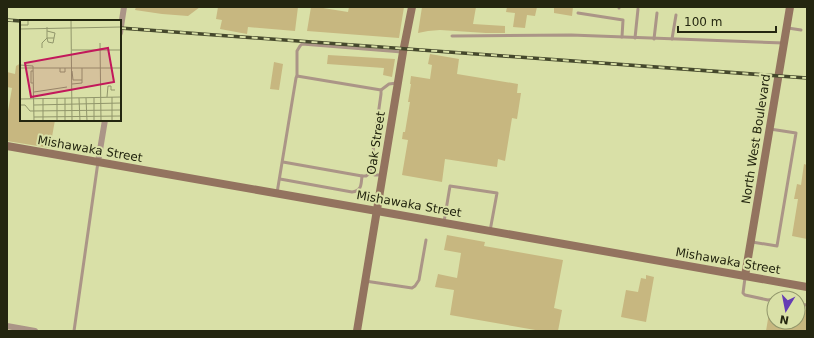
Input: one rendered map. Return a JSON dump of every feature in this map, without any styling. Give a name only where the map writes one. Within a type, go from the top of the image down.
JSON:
[{"type":"street","points":[[121,26],[124,7]]},
{"type":"street","name":"Oak Street","points":[[357,331],[403,52],[412,7]]},
{"type":"street","name":"North West Boulevard","points":[[745,276],[790,7]]},
{"type":"street","points":[[98,162],[105,121]]},
{"type":"street","name":"Mishawaka Street","points":[[7,146],[807,287]]},
{"type":"street","points":[[7,326],[35,331]]},
{"type":"lane","points":[[635,38],[638,10]]},
{"type":"lane","points":[[578,13],[623,20],[622,38]]},
{"type":"lane","points":[[654,38],[657,13]]},
{"type":"lane","points":[[672,39],[676,15]]},
{"type":"lane","points":[[786,28],[801,30]]},
{"type":"lane","points":[[452,36],[571,35],[784,43]]},
{"type":"lane","points":[[277,193],[297,76],[297,51],[300,46],[302,44],[403,52]]},
{"type":"lane","points":[[297,76],[381,90],[389,84],[398,83]]},
{"type":"lane","points":[[370,173],[381,90]]},
{"type":"lane","points":[[751,241],[777,246],[795,141],[796,133],[770,129]]},
{"type":"lane","points":[[74,331],[98,162]]},
{"type":"lane","points":[[283,162],[362,176],[366,176],[370,173],[383,175]]},
{"type":"lane","points":[[280,179],[357,192],[360,189],[362,176]]},
{"type":"lane","points":[[444,222],[450,186],[497,194],[490,230]]},
{"type":"lane","points":[[366,281],[412,288],[415,286],[419,280],[426,240]]},
{"type":"lane","points":[[745,276],[743,293],[745,295],[766,300]]},
{"type":"building","points":[[136,7],[200,7],[188,16],[135,10]]},
{"type":"building","points":[[218,7],[298,7],[295,31],[248,27],[247,34],[220,29],[222,20],[216,19]]},
{"type":"building","points":[[311,7],[348,12],[349,7],[404,7],[399,38],[307,31]]},
{"type":"building","points":[[422,7],[476,7],[473,24],[505,26],[505,33],[440,30],[418,33]]},
{"type":"building","points":[[507,7],[537,7],[535,16],[527,15],[525,28],[513,27],[515,13],[506,12]]},
{"type":"building","points":[[554,7],[573,7],[572,16],[554,13]]},
{"type":"building","points":[[430,54],[459,59],[457,74],[518,84],[517,93],[521,93],[517,119],[512,118],[505,161],[498,159],[497,167],[445,159],[442,182],[402,175],[408,140],[402,139],[403,132],[405,132],[410,102],[408,102],[411,76],[430,79],[432,65],[428,64]]},
{"type":"building","points":[[328,55],[395,59],[392,77],[383,75],[384,68],[327,64]]},
{"type":"building","points":[[274,62],[283,64],[279,90],[270,89]]},
{"type":"building","points":[[20,64],[20,121],[55,121],[50,148],[7,141],[7,110],[8,111],[12,88],[7,87],[7,72],[15,74],[16,66]]},
{"type":"building","points":[[804,164],[807,165],[807,239],[792,236],[798,199],[794,199],[797,184],[801,185]]},
{"type":"building","points":[[447,235],[485,242],[484,246],[563,260],[554,308],[562,310],[558,331],[541,331],[450,315],[454,290],[435,287],[438,274],[457,278],[461,253],[444,250]]},
{"type":"building","points":[[646,275],[654,277],[646,322],[621,317],[626,290],[638,292],[641,278],[646,279]]},
{"type":"building","points":[[807,310],[807,331],[766,331],[806,330]]},
{"type":"railway","points":[[7,20],[20,21]]},
{"type":"railway","points":[[121,28],[807,78]]}]
